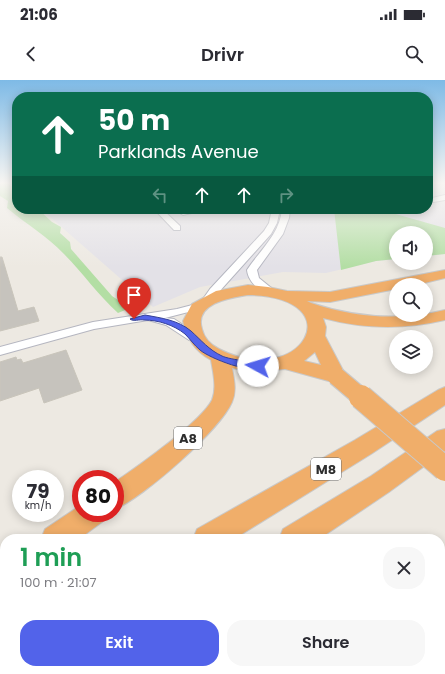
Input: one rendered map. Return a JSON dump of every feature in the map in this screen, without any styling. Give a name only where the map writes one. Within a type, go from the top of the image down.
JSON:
[{"type":"highway","points":[[428,278],[445,274]]},
{"type":"highway","points":[[306,307],[317,321],[317,338],[306,352],[284,362],[272,365],[245,365],[220,358],[203,349],[193,337],[191,320],[205,302],[238,290],[330,297],[389,286]]},
{"type":"highway","points":[[276,293],[306,307],[328,315],[378,323],[409,322],[445,315]]},
{"type":"highway","points":[[317,338],[336,376],[445,469]]},
{"type":"highway","name":"A8","points":[[124,490],[173,451],[217,410],[222,400],[224,384],[220,358]]},
{"type":"highway","points":[[284,362],[336,376]]},
{"type":"highway","name":"M8","points":[[216,534],[363,448],[445,395]]},
{"type":"highway","points":[[302,534],[380,484],[445,438]]},
{"type":"highway","points":[[62,534],[79,522]]},
{"type":"street","points":[[162,214],[177,228]]},
{"type":"street","points":[[0,351],[93,326],[145,317],[205,302],[214,290],[268,232],[273,223],[275,214]]},
{"type":"street","points":[[276,293],[256,281],[252,274],[252,270],[280,232],[284,224],[285,214]]},
{"type":"street","points":[[145,317],[170,322],[193,337]]},
{"type":"shaded area","points":[[433,211],[445,211],[445,254],[433,255],[433,226],[389,226],[389,260],[376,261],[326,273],[283,272],[200,287],[153,307],[47,214],[433,214]]},
{"type":"green space","points":[[15,214],[43,214],[52,222],[61,227],[60,233],[70,242],[71,249],[112,296],[130,308],[118,313],[71,261],[44,236]]},
{"type":"green space","points":[[335,214],[396,214],[445,228],[445,254],[433,255],[433,226],[389,226],[389,260],[376,261],[341,270]]},
{"type":"building","points":[[0,257],[2,257],[18,311],[34,307],[39,321],[0,331]]},
{"type":"building","points":[[66,350],[82,390],[44,403],[39,388],[0,401],[0,362],[16,357],[17,360],[21,359],[23,363]]},
{"type":"route","points":[[134,319],[145,317],[170,322],[187,332],[203,349],[211,354],[232,362],[258,366]]}]
